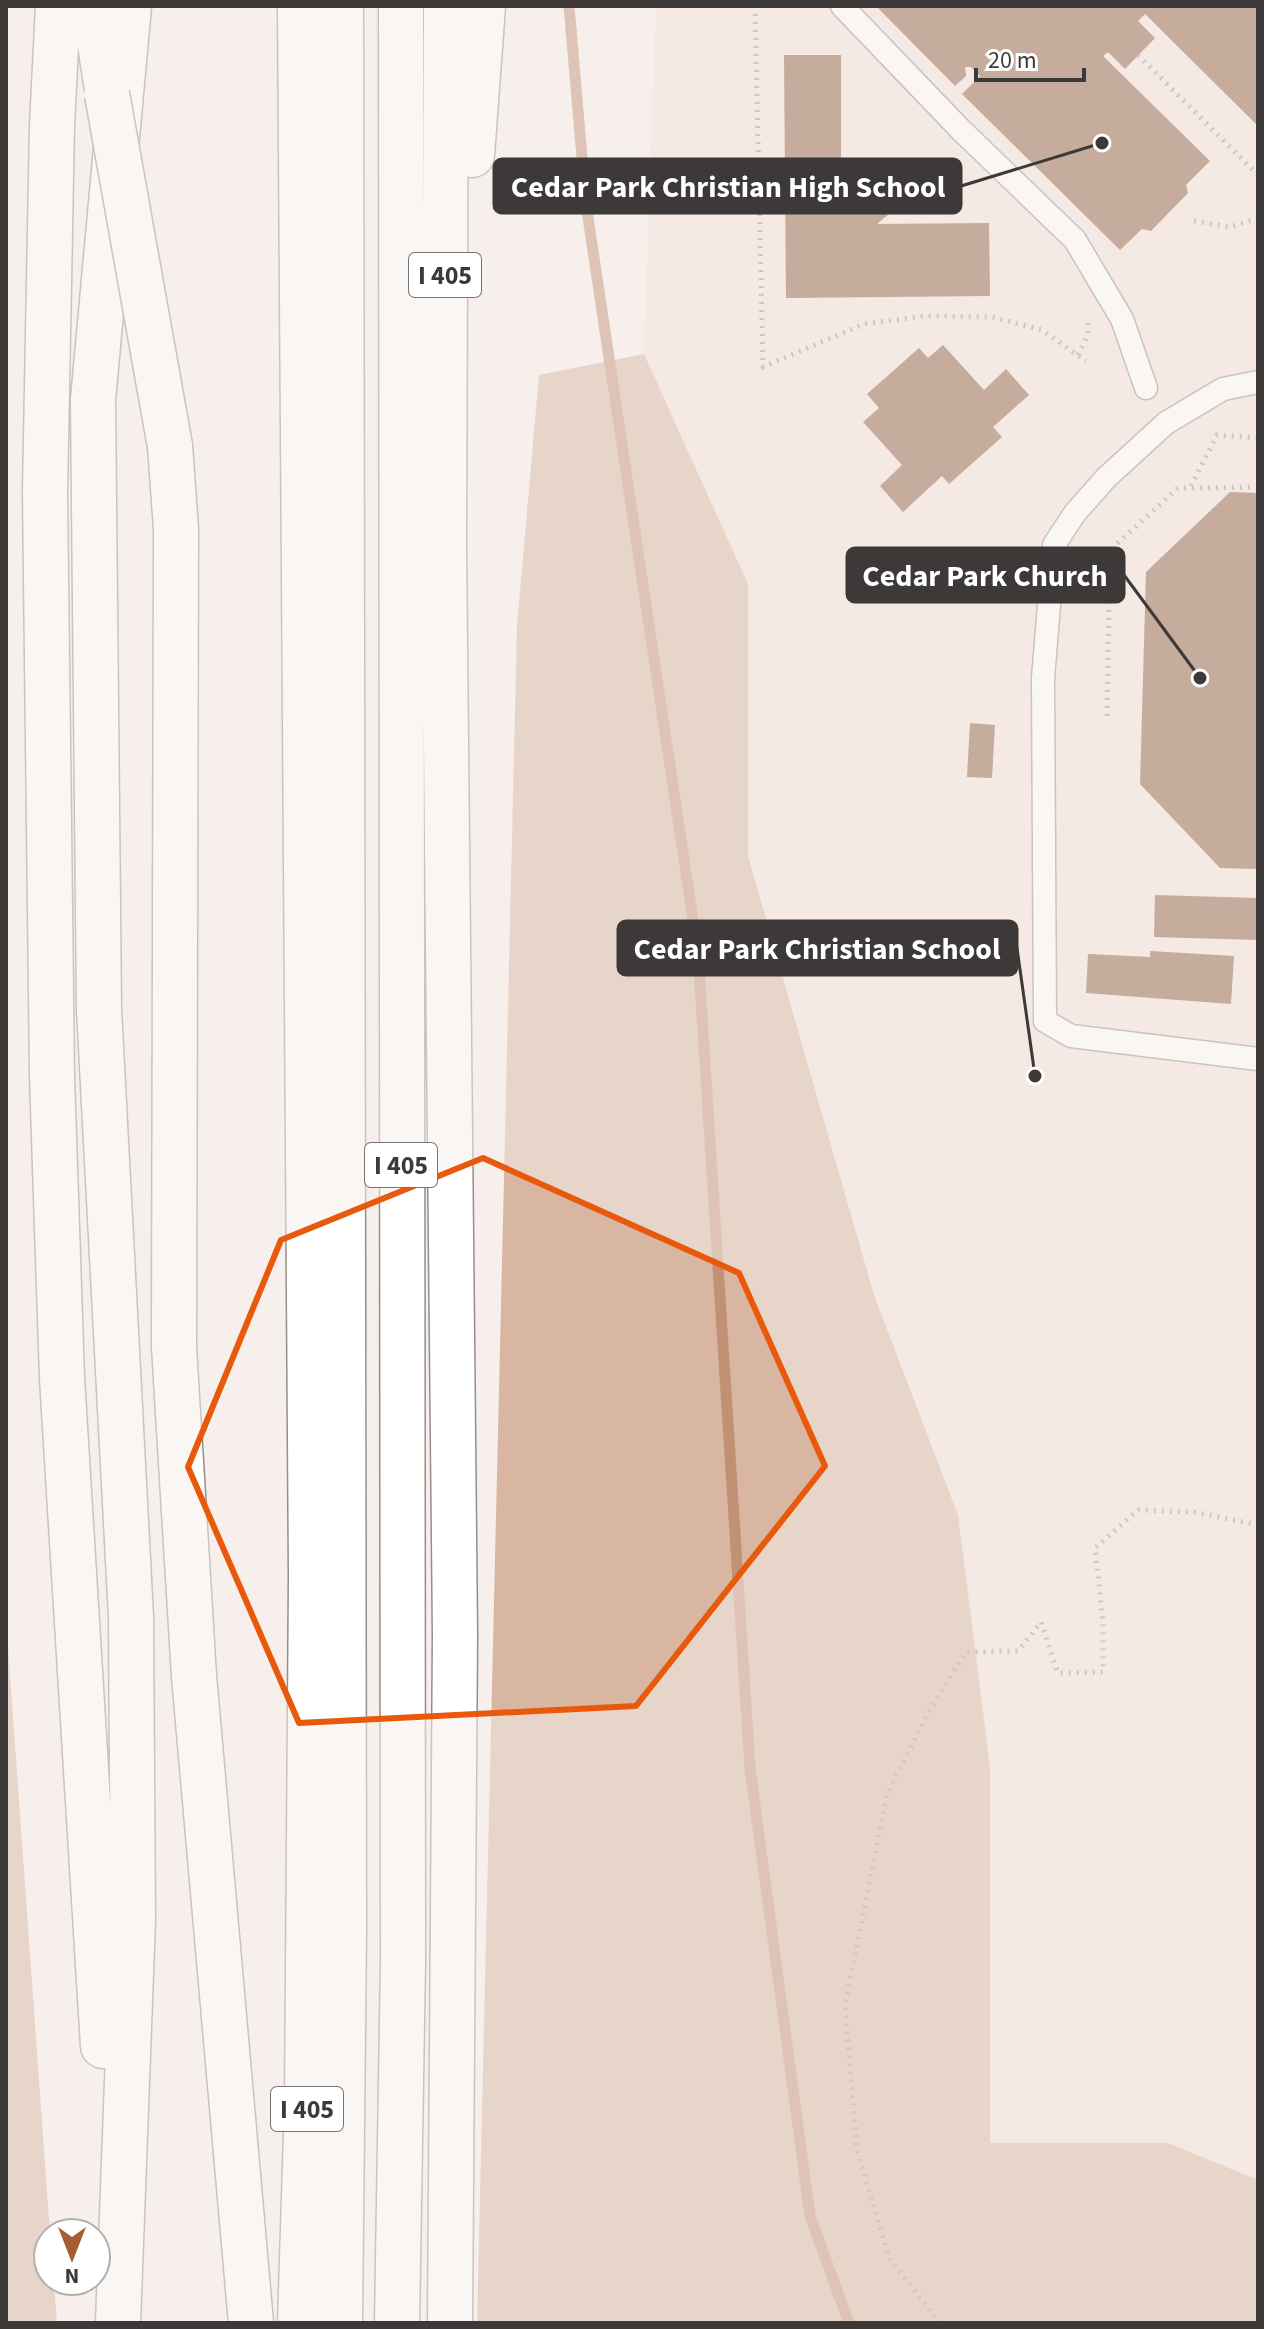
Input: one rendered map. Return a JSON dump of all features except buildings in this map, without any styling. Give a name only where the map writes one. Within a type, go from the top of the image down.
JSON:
[{"type":"highway","points":[[58,6],[49,251],[45,492],[50,963],[62,1378],[118,2303]]},
{"type":"highway","points":[[94,6],[170,446],[176,529],[174,1347],[194,1676],[251,2323]]},
{"type":"highway","points":[[118,2303],[133,1920],[131,1617],[99,1009],[93,400],[129,6]]},
{"type":"highway","name":"I 405","points":[[300,6],[311,1561],[307,2102],[300,2323]]},
{"type":"highway","name":"I 405","points":[[340,2323],[344,1930],[341,6]]},
{"type":"highway","name":"I 405","points":[[397,2323],[403,1961],[401,6]]},
{"type":"highway","name":"I 405","points":[[446,6],[444,544],[455,1635],[450,2323]]},
{"type":"highway","points":[[444,544],[483,6]]},
{"type":"lane","points":[[842,6],[961,130],[1075,240],[1122,319],[1146,388]]},
{"type":"lane","points":[[1258,382],[1223,389],[1166,423],[1106,478],[1075,513],[1054,545],[1043,678],[1045,1021],[1071,1036],[1258,1059]]},
{"type":"path","points":[[755,6],[763,367],[864,324],[925,316],[992,317],[1042,330],[1086,361]]},
{"type":"path","points":[[1138,55],[1258,175]]},
{"type":"path","points":[[1194,221],[1230,227],[1258,218]]},
{"type":"path","points":[[1191,486],[1217,435],[1258,438]]},
{"type":"path","points":[[1107,716],[1110,550],[1176,490],[1191,486],[1258,487]]},
{"type":"path","points":[[940,2323],[889,2258],[857,2150],[845,2005],[887,1794],[928,1713],[966,1652],[1018,1651],[1041,1622],[1058,1673],[1103,1672],[1103,1623],[1095,1548],[1138,1510],[1194,1512],[1258,1525]]},
{"type":"highlighted area","points":[[483,1158],[739,1273],[825,1466],[636,1706],[299,1723],[188,1467],[281,1240]]},
{"type":"shaded area","points":[[656,6],[1258,6],[1258,2180],[1168,2143],[990,2143],[990,1766],[958,1515],[874,1295],[748,856],[748,584],[644,354]]},
{"type":"shaded area","points":[[644,354],[748,584],[748,856],[874,1295],[958,1515],[990,1766],[990,2143],[1168,2143],[1258,2180],[1258,2323],[477,2323],[517,626],[539,375]]},
{"type":"shaded area","points":[[6,1619],[49,2217],[32,2217],[32,2297],[55,2297],[57,2323],[6,2323]]},
{"type":"waterway","points":[[569,6],[586,204],[698,953],[750,1768],[810,2216],[849,2323]]},
{"type":"place","name":"Cedar Park Christian High School","points":[[1102,143]]},
{"type":"place","name":"Cedar Park Church","points":[[1200,678]]},
{"type":"place","name":"Cedar Park Christian School","points":[[1035,1076]]}]
